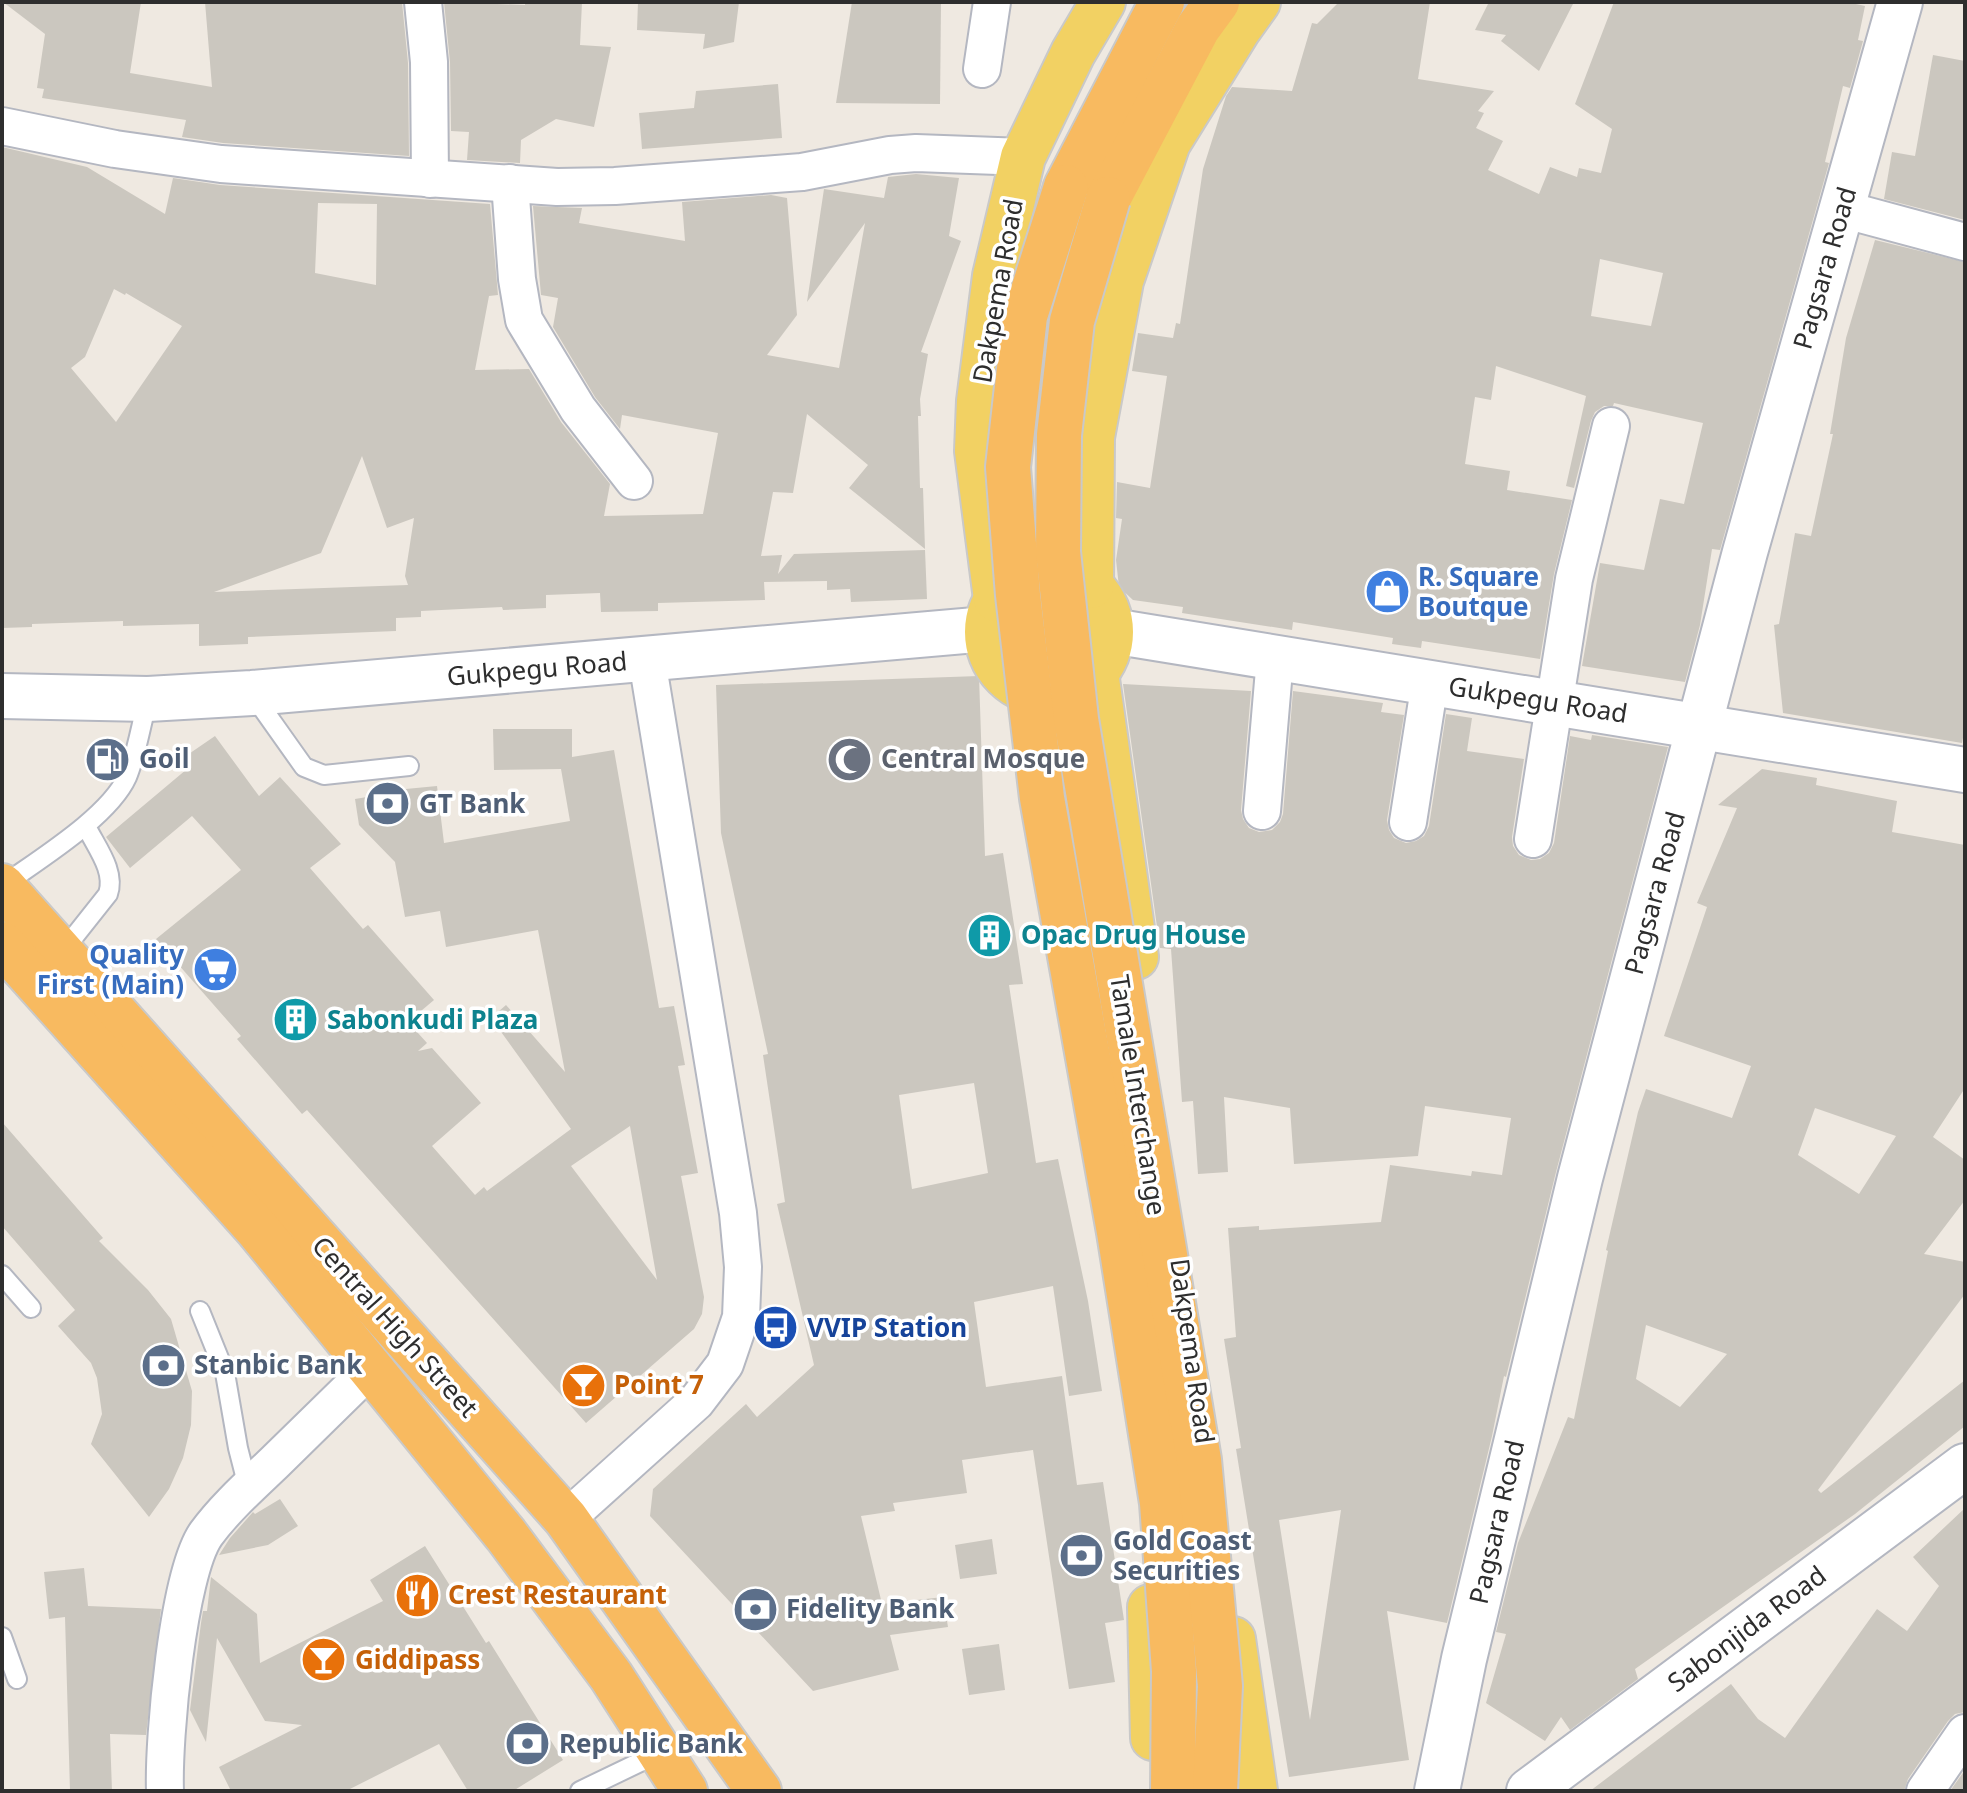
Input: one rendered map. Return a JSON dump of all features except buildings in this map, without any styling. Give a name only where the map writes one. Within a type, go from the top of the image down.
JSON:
[{"type":"highway","name":"Tamale Interchange","points":[[1162,2],[1066,187],[1025,316],[1008,467],[1018,595],[1042,798],[1119,1232],[1162,1503],[1174,1671],[1173,1791]]},
{"type":"highway","name":"Tamale Interchange","points":[[1215,1791],[1220,1686],[1199,1460],[1076,719],[1058,552],[1059,435],[1072,321],[1108,199],[1198,28],[1217,2]]},
{"type":"highway","name":"Central High Street","points":[[2,886],[566,1519],[759,1791]]},
{"type":"highway","name":"Central High Street","points":[[9,958],[258,1230],[506,1535],[611,1676],[685,1791]]},
{"type":"main road","name":"Dakpema Road","points":[[992,614],[977,451],[979,401],[995,276],[1023,157],[1073,53],[1103,2]]},
{"type":"main road","points":[[1091,586],[1092,437],[1121,281],[1168,143],[1258,2]]},
{"type":"main road","points":[[1041,570],[1058,571],[1076,576],[1091,586],[1109,614],[1112,631],[1105,660],[1096,672],[1082,685],[1064,692],[1045,694],[1026,690],[1009,680],[989,648],[992,614],[1016,580],[1041,570]]},
{"type":"main road","name":"Dakpema Road","points":[[1096,672],[1255,1791]]},
{"type":"main road","points":[[1009,680],[1148,1511],[1154,1791]]},
{"type":"street","points":[[423,2],[429,62],[430,179]]},
{"type":"street","points":[[982,69],[992,2]]},
{"type":"street","name":"Pagsara Road","points":[[1437,1791],[1464,1659],[1576,1194],[1745,552],[1900,2]]},
{"type":"street","points":[[2,126],[115,149],[221,164],[586,187],[802,172],[916,153],[1023,157]]},
{"type":"street","points":[[510,183],[517,279],[524,320],[578,409],[634,481]]},
{"type":"street","points":[[1842,209],[1965,242]]},
{"type":"street","points":[[1533,839],[1574,579],[1611,426]]},
{"type":"street","name":"Gukpegu Road","points":[[2,696],[87,700],[252,693],[647,660],[992,614]]},
{"type":"street","name":"Gukpegu Road","points":[[1112,631],[1965,770]]},
{"type":"street","points":[[1262,811],[1275,658]]},
{"type":"street","points":[[566,1519],[696,1402],[725,1364],[741,1317],[743,1267],[738,1213],[647,660]]},
{"type":"street","points":[[1408,822],[1430,682]]},
{"type":"street","name":"Gukpegu Road","points":[[2,724],[87,700]]},
{"type":"street","points":[[165,1791],[166,1727],[183,1609],[191,1570],[205,1535],[248,1487],[370,1369]]},
{"type":"street","name":"Sabonjida Road","points":[[1529,1791],[1965,1466]]},
{"type":"street","points":[[1925,1791],[1965,1733]]},
{"type":"lane","points":[[252,693],[304,767],[324,775],[409,766]]},
{"type":"lane","points":[[2,886],[86,826],[126,778],[148,699]]},
{"type":"lane","points":[[62,953],[108,894],[112,883],[86,826]]},
{"type":"lane","points":[[2,1275],[31,1308]]},
{"type":"lane","points":[[200,1311],[225,1373],[248,1487]]},
{"type":"lane","points":[[2,1637],[17,1679]]},
{"type":"lane","points":[[580,1791],[661,1752]]},
{"type":"place","name":"R. Square Boutque","points":[[1387,592]]},
{"type":"place","name":"Goil","points":[[108,759]]},
{"type":"place","name":"Central Mosque","points":[[850,759]]},
{"type":"place","name":"GT Bank","points":[[388,804]]},
{"type":"place","name":"Opac Drug House","points":[[990,935]]},
{"type":"place","name":"Quality First (Main)","points":[[215,970]]},
{"type":"place","name":"Sabonkudi Plaza","points":[[296,1020]]},
{"type":"place","name":"VVIP Station","points":[[776,1328]]},
{"type":"place","name":"Stanbic Bank","points":[[163,1365]]},
{"type":"place","name":"Point 7","points":[[583,1385]]},
{"type":"place","name":"Gold Coast Securities","points":[[1082,1556]]},
{"type":"place","name":"Crest Restaurant","points":[[417,1595]]},
{"type":"place","name":"Fidelity Bank","points":[[755,1609]]},
{"type":"place","name":"Giddipass","points":[[324,1660]]},
{"type":"place","name":"Republic Bank","points":[[528,1744]]}]
